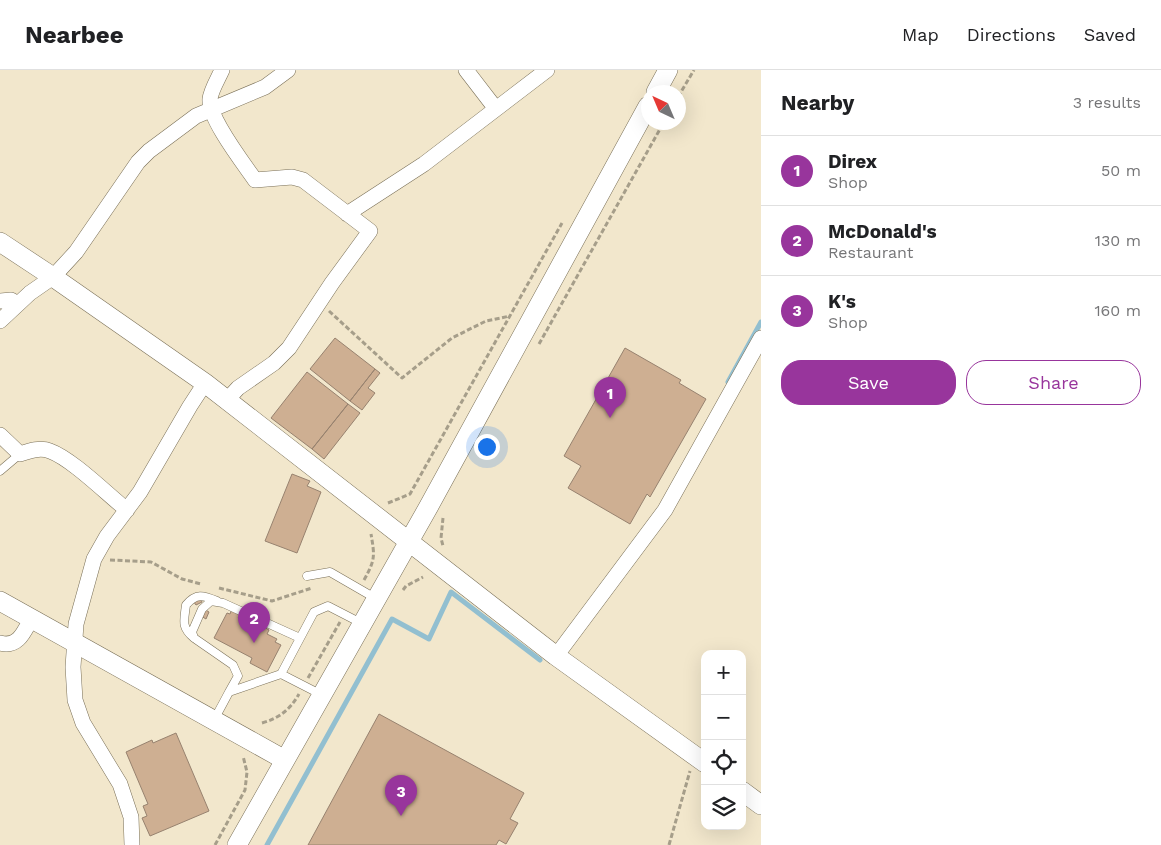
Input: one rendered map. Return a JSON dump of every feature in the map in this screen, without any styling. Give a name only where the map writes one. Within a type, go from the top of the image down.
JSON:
[{"type":"street","points":[[222,70],[210,98],[211,110],[225,136],[255,180],[292,177],[303,180],[370,232],[289,348],[274,363],[238,388],[227,400]]},
{"type":"street","points":[[0,321],[18,304],[54,277],[76,252],[138,162],[150,151],[196,116],[265,87],[288,70]]},
{"type":"street","points":[[466,70],[496,109]]},
{"type":"street","points":[[347,214],[424,164],[547,70]]},
{"type":"street","points":[[660,85],[668,70]]},
{"type":"street","points":[[237,845],[408,542],[641,119]]},
{"type":"street","points":[[0,242],[54,277],[205,383],[556,656],[701,760]]},
{"type":"street","points":[[0,301],[11,300],[18,304]]},
{"type":"street","points":[[556,656],[666,510],[761,338]]},
{"type":"street","points":[[132,845],[131,817],[120,784],[83,723],[75,700],[74,643],[78,615],[94,559],[107,536],[140,492],[205,383]]},
{"type":"street","points":[[0,435],[20,454],[34,449],[49,450],[68,461],[127,510]]},
{"type":"street","points":[[0,601],[285,760]]},
{"type":"street","points":[[0,643],[8,645],[15,642],[24,633],[31,618]]},
{"type":"street","points":[[746,794],[761,805]]},
{"type":"lane","points":[[0,471],[20,454]]},
{"type":"lane","points":[[307,576],[330,572],[376,598]]},
{"type":"lane","points":[[214,720],[238,676],[233,665],[186,631],[184,624],[186,605],[190,601],[196,596],[203,595],[300,638]]},
{"type":"lane","points":[[194,638],[192,632],[202,609],[211,600],[223,603]]},
{"type":"lane","points":[[229,692],[281,674],[314,612],[328,606],[362,623]]},
{"type":"lane","points":[[281,674],[322,695]]},
{"type":"path","points":[[685,85],[694,70]]},
{"type":"path","points":[[536,350],[660,130]]},
{"type":"path","points":[[388,503],[410,494],[566,217]]},
{"type":"path","points":[[320,302],[402,378],[452,338],[486,321],[510,316]]},
{"type":"path","points":[[443,514],[441,538],[446,554]]},
{"type":"path","points":[[359,588],[373,564],[374,554],[370,531]]},
{"type":"path","points":[[94,559],[151,562],[182,579],[209,586]]},
{"type":"path","points":[[218,588],[272,601],[318,586]]},
{"type":"path","points":[[262,724],[276,719],[292,706],[344,614]]},
{"type":"path","points":[[215,845],[245,790],[247,772],[243,756]]},
{"type":"path","points":[[669,845],[691,767],[701,760]]},
{"type":"building","points":[[335,338],[375,369],[350,401],[310,369]]},
{"type":"building","points":[[625,348],[681,380],[679,383],[706,399],[650,497],[647,494],[630,524],[568,488],[581,466],[564,456]]},
{"type":"building","points":[[375,369],[380,373],[368,388],[375,393],[362,410],[350,401]]},
{"type":"building","points":[[307,372],[348,404],[312,449],[271,418]]},
{"type":"building","points":[[348,404],[360,413],[324,459],[312,449]]},
{"type":"building","points":[[292,474],[310,481],[307,486],[321,492],[297,553],[265,541]]},
{"type":"building","points":[[200,597],[202,602],[196,605],[193,601]]},
{"type":"building","points":[[204,609],[209,612],[206,619],[201,616]]},
{"type":"building","points":[[232,609],[241,614],[238,618],[255,627],[257,623],[269,630],[267,634],[277,639],[275,642],[281,645],[267,672],[250,663],[252,658],[214,638],[227,613],[230,614]]},
{"type":"building","points":[[379,714],[524,793],[510,819],[518,823],[506,844],[499,840],[496,845],[308,845]]},
{"type":"building","points":[[176,733],[209,811],[150,836],[142,818],[147,816],[143,806],[148,804],[126,752],[152,740],[153,743]]},
{"type":"waterway","points":[[728,382],[761,322]]},
{"type":"waterway","points":[[267,845],[392,619],[429,639],[451,592],[540,660]]},
{"type":"place","name":"Direx","points":[[610,418]]},
{"type":"place","name":"McDonald's","points":[[254,643]]},
{"type":"place","name":"K's","points":[[401,816]]}]
